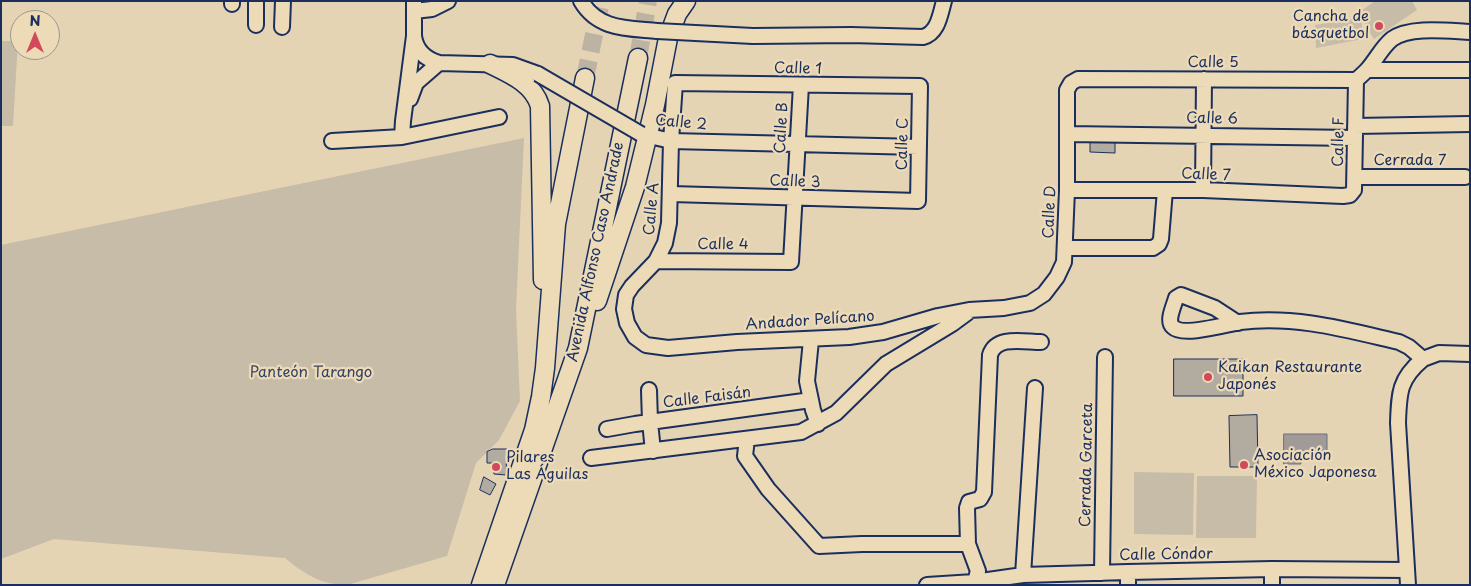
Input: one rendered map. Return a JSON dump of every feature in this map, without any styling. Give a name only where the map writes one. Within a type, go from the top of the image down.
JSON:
[{"type":"main road","points":[[578,348],[596,305],[635,187],[644,135],[655,105],[668,38],[677,14],[686,1]]},
{"type":"main road","name":"Avenida Alfonso Caso Andrade","points":[[495,585],[578,348],[638,58]]},
{"type":"main road","points":[[490,64],[518,78],[527,85],[535,94],[540,106],[542,263],[546,362]]},
{"type":"main road","name":"Avenida Alfonso Caso Andrade","points":[[481,585],[534,430],[546,362],[556,224],[585,78]]},
{"type":"street","points":[[256,1],[256,25]]},
{"type":"street","points":[[282,27],[283,1]]},
{"type":"street","points":[[402,137],[414,36],[414,6],[432,9],[448,1]]},
{"type":"street","points":[[581,1],[587,12],[600,21],[623,28],[753,36],[851,35],[922,37],[930,35],[936,28],[944,1]]},
{"type":"street","points":[[1356,80],[1367,70],[1392,39],[1403,33],[1415,31],[1470,32]]},
{"type":"street","points":[[403,121],[416,83],[439,63],[421,54],[417,49],[414,36]]},
{"type":"street","name":"Calle 2","points":[[439,63],[522,67],[538,74],[644,135],[671,142],[919,146]]},
{"type":"street","points":[[1367,70],[1470,70]]},
{"type":"street","name":"Calle 5","points":[[1071,83],[1078,79],[1356,80]]},
{"type":"street","points":[[1203,190],[1204,79]]},
{"type":"street","name":"Calle F","points":[[1343,196],[1350,195],[1354,190],[1356,80]]},
{"type":"street","name":"Calle 1","points":[[675,83],[920,86]]},
{"type":"street","name":"Calle A","points":[[646,345],[635,338],[627,323],[624,310],[626,296],[632,286],[656,261],[665,243],[669,223],[675,83]]},
{"type":"street","name":"Calle D","points":[[1004,308],[1030,303],[1044,294],[1057,277],[1064,262],[1068,190],[1068,90],[1071,83]]},
{"type":"street","name":"Calle B","points":[[791,262],[801,85]]},
{"type":"street","name":"Calle C","points":[[918,201],[920,86]]},
{"type":"street","points":[[655,105],[661,126],[671,142]]},
{"type":"street","points":[[332,141],[402,137],[500,116]]},
{"type":"street","name":"Calle 6","points":[[1068,134],[1203,135],[1355,132],[1470,124]]},
{"type":"street","name":"Cerrada 7","points":[[1355,178],[1465,177]]},
{"type":"street","name":"Calle 7","points":[[1068,190],[1203,190],[1343,196]]},
{"type":"street","points":[[1065,248],[1153,248],[1160,244],[1165,190]]},
{"type":"street","name":"Calle 3","points":[[670,194],[918,201]]},
{"type":"street","name":"Calle 4","points":[[656,261],[791,262]]},
{"type":"street","name":"Andador Pelícano","points":[[646,345],[668,348],[737,342],[849,337],[883,332],[938,316],[969,310],[1004,308]]},
{"type":"street","points":[[592,458],[801,432],[836,413],[886,364],[952,324],[969,310]]},
{"type":"street","points":[[1238,322],[1283,320],[1321,324],[1399,342],[1409,347],[1423,359]]},
{"type":"street","points":[[811,340],[807,380],[818,424]]},
{"type":"street","points":[[975,579],[968,544],[967,508],[969,502],[980,499],[984,492],[991,350],[997,344],[1006,341],[1041,342]]},
{"type":"street","points":[[1408,585],[1398,423],[1399,398],[1410,370],[1423,359],[1439,354],[1470,354]]},
{"type":"street","name":"Cerrada Garceta","points":[[1102,573],[1105,357]]},
{"type":"street","points":[[1023,575],[1035,388]]},
{"type":"street","points":[[650,390],[650,422],[653,451]]},
{"type":"street","name":"Calle Faisán","points":[[607,429],[811,400]]},
{"type":"street","points":[[747,439],[745,456],[768,489],[819,546],[968,544]]},
{"type":"street","points":[[1272,569],[1272,585]]},
{"type":"street","name":"Calle Cóndor","points":[[927,585],[975,579],[995,581],[1023,575],[1102,573],[1128,578],[1272,569],[1407,570]]},
{"type":"green space","points":[[1375,1],[1412,1],[1417,10],[1374,39],[1361,18],[1363,39],[1316,48],[1315,25],[1360,18],[1358,13]]},
{"type":"green space","points":[[1,41],[10,41],[10,60],[17,60],[13,126],[1,126]]},
{"type":"green space","name":"Panteón Tarango","points":[[524,138],[516,309],[520,401],[499,440],[476,463],[447,556],[347,585],[329,583],[314,578],[285,558],[54,539],[1,559],[1,245]]},
{"type":"green space","points":[[1134,472],[1194,473],[1193,535],[1134,534]]},
{"type":"green space","points":[[1197,476],[1257,476],[1256,538],[1196,538]]},
{"type":"shaded area","points":[[1284,434],[1327,434],[1327,451],[1288,451],[1288,455],[1300,455],[1301,464],[1284,464]]},
{"type":"building","points":[[1115,138],[1115,153],[1090,152],[1090,139]]},
{"type":"building","name":"Kaikan Restaurante Japonés","points":[[1174,359],[1243,359],[1243,396],[1174,396]]},
{"type":"building","points":[[1257,415],[1258,467],[1230,467],[1229,416]]},
{"type":"building","points":[[493,449],[507,449],[506,475],[494,474],[493,463],[487,463],[487,452]]},
{"type":"building","points":[[484,477],[496,484],[490,495],[480,490]]},
{"type":"tunnel","points":[[585,78],[601,1]]},
{"type":"tunnel","points":[[638,58],[648,1]]},
{"type":"place","name":"Cancha de básquetbol","points":[[1379,26]]},
{"type":"place","name":"Kaikan Restaurante Japonés","points":[[1208,377]]},
{"type":"place","name":"Asociación México Japonesa","points":[[1244,465]]},
{"type":"place","name":"Pilares Las Águilas","points":[[496,467]]}]
